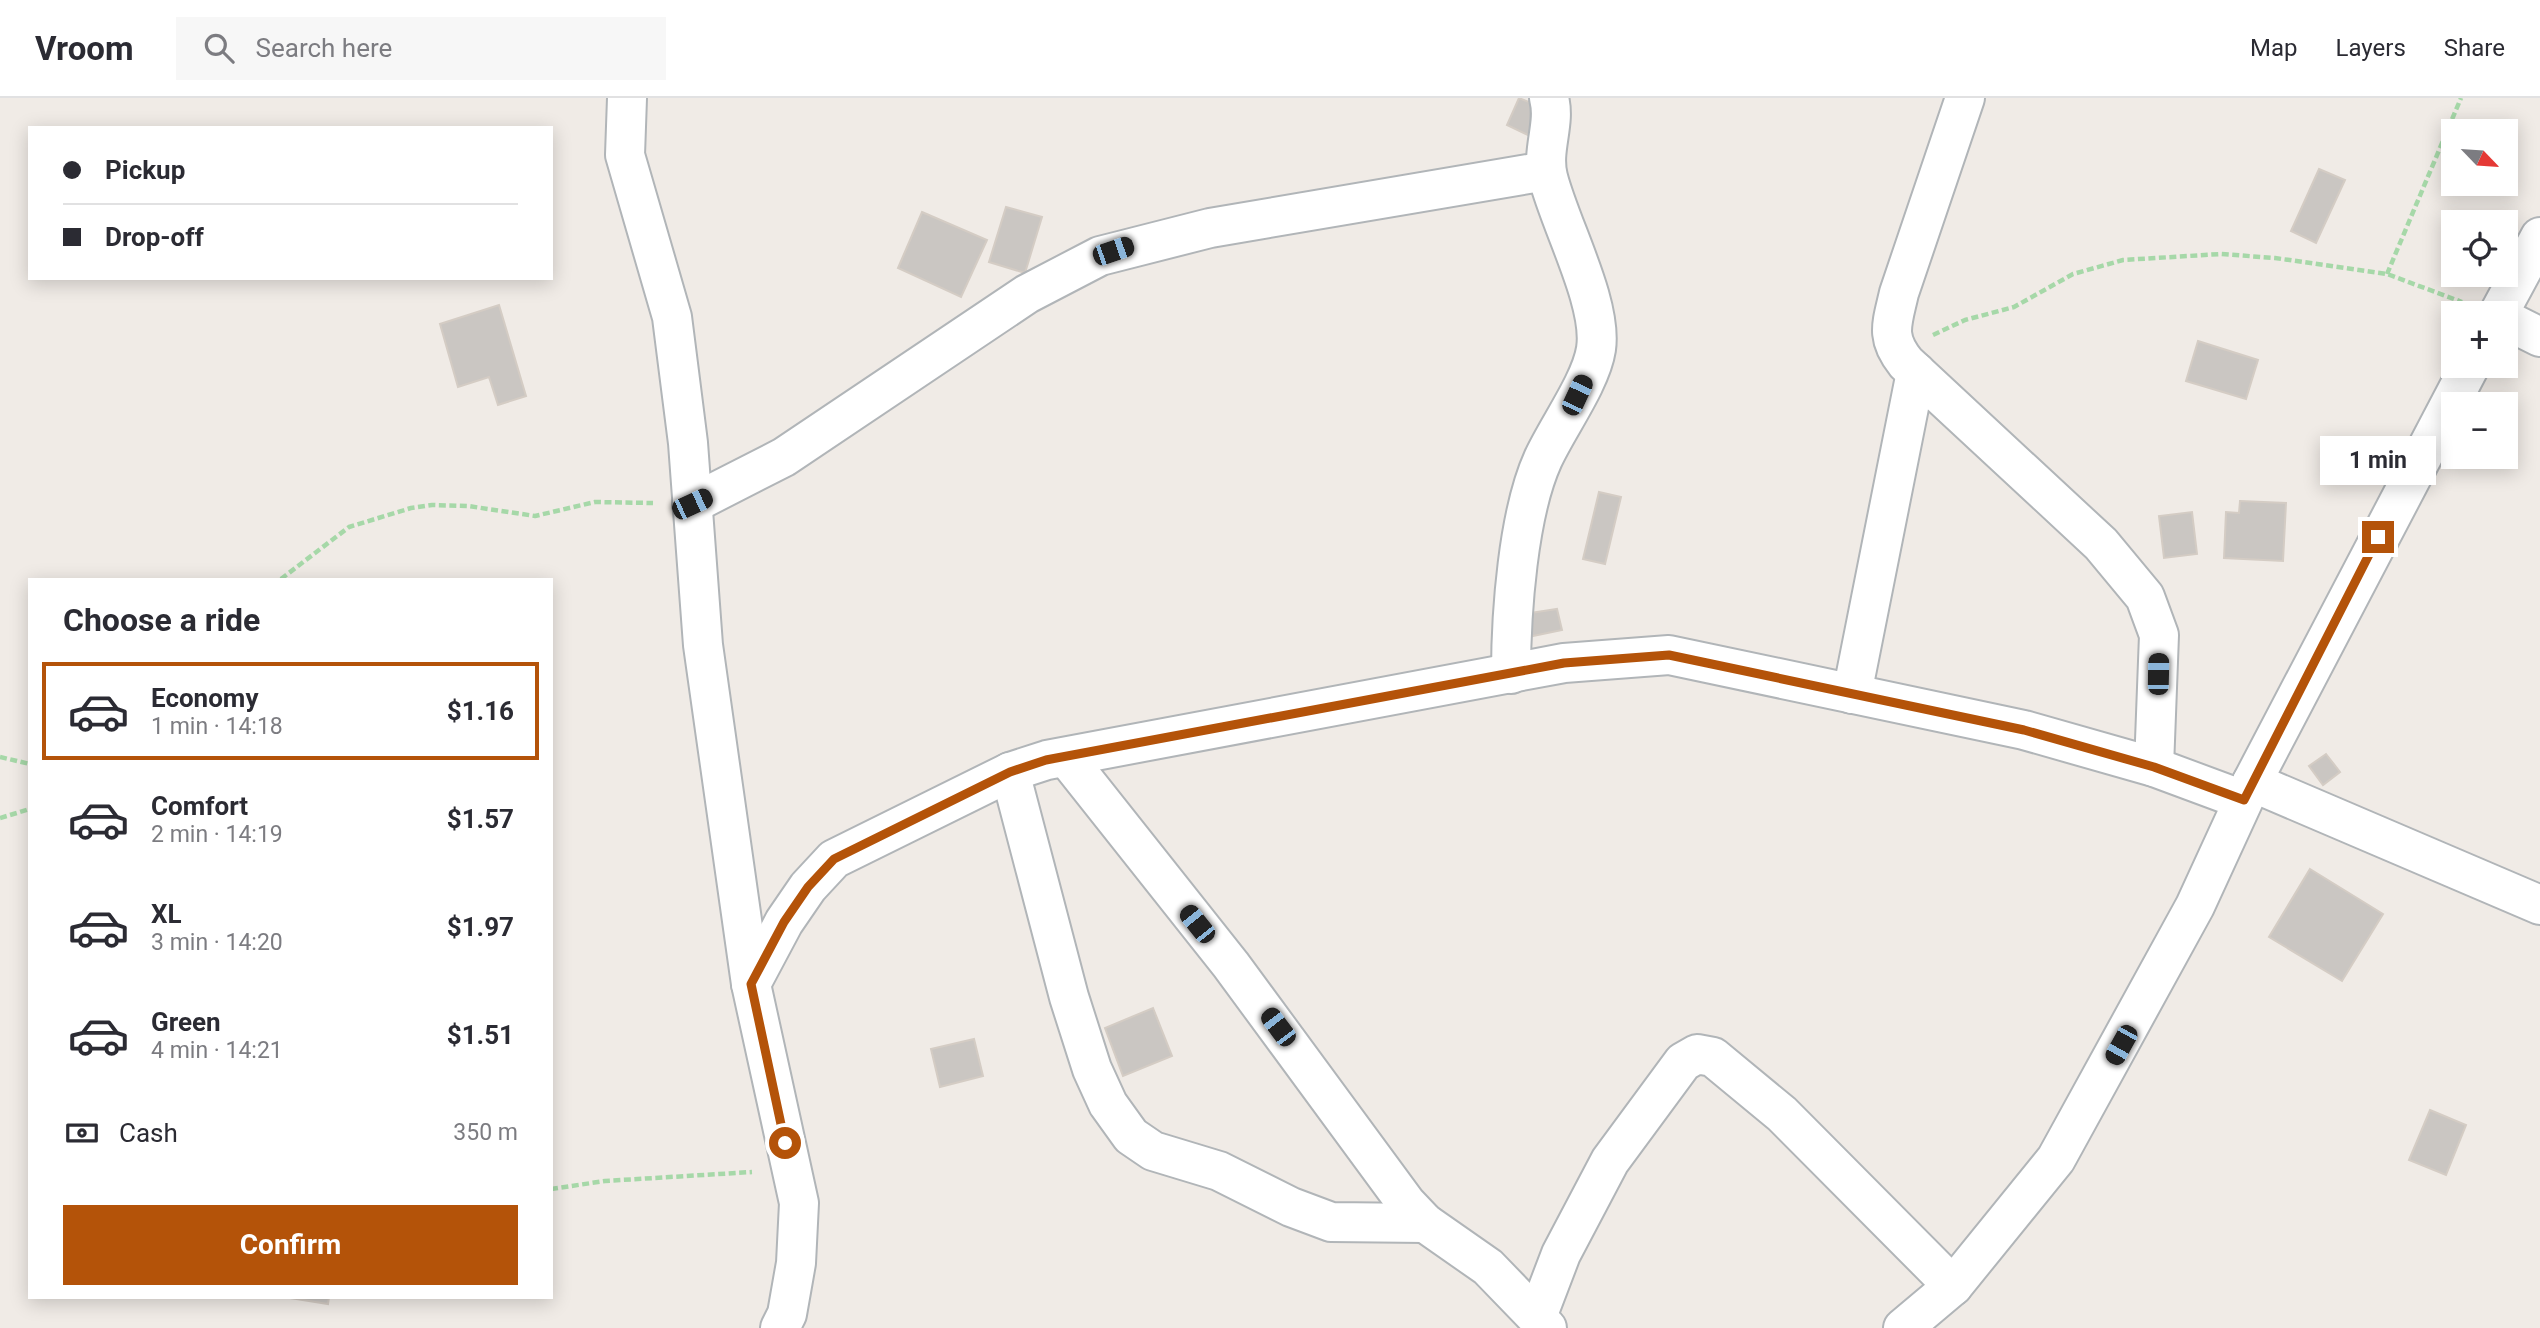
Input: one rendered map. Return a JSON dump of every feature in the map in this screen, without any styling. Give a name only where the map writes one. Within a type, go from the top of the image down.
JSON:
[{"type":"street","points":[[627,98],[625,155],[672,317],[692,504],[702,645],[751,984],[799,1203],[796,1263],[787,1314],[780,1328]]},
{"type":"street","points":[[1511,674],[1511,628],[1517,574],[1532,492],[1542,461],[1593,360],[1597,341],[1591,302],[1546,171],[1552,116],[1549,98]]},
{"type":"street","points":[[1965,98],[1899,293],[1891,337],[1907,363],[2101,544],[2145,597],[2159,635],[2154,767]]},
{"type":"street","points":[[692,504],[784,457],[1027,294],[1100,256],[1210,228],[1546,171]]},
{"type":"street","points":[[2490,301],[2540,237]]},
{"type":"street","points":[[2518,326],[2540,337]]},
{"type":"street","points":[[1852,694],[1905,441],[1907,363]]},
{"type":"street","points":[[1903,1328],[1953,1286],[2056,1159],[2195,906],[2248,791],[2464,378]]},
{"type":"street","points":[[751,984],[784,922],[808,887],[834,859],[1010,772],[1066,757],[1564,663],[1669,655],[2024,730],[2248,791],[2540,905]]},
{"type":"street","points":[[1066,757],[1231,965],[1376,1159],[1405,1203],[1425,1223],[1488,1267],[1542,1322],[1561,1254],[1610,1161],[1683,1062],[1697,1054],[1713,1057],[1782,1114],[1953,1286]]},
{"type":"street","points":[[1010,772],[1084,1045],[1108,1104],[1131,1136],[1153,1151],[1219,1171],[1291,1207],[1331,1222],[1425,1223]]},
{"type":"path","points":[[2387,274],[2461,98]]},
{"type":"path","points":[[1907,363],[1941,330],[2014,307],[2073,274],[2123,260],[2221,254],[2275,258],[2387,274],[2462,301]]},
{"type":"path","points":[[282,578],[349,527],[411,508],[432,505],[468,506],[535,516],[595,502],[692,504]]},
{"type":"path","points":[[0,757],[28,764]]},
{"type":"path","points":[[0,818],[28,809]]},
{"type":"path","points":[[553,1189],[605,1181],[791,1169]]},
{"type":"building","points":[[1519,98],[1546,109],[1532,137],[1507,125]]},
{"type":"building","points":[[2319,169],[2345,180],[2316,243],[2291,231]]},
{"type":"building","points":[[1006,207],[1042,217],[1025,273],[989,262]]},
{"type":"building","points":[[922,212],[987,240],[961,297],[898,268]]},
{"type":"building","points":[[499,305],[526,396],[498,405],[489,377],[458,387],[440,324]]},
{"type":"building","points":[[2198,341],[2258,360],[2246,399],[2186,381]]},
{"type":"building","points":[[1599,492],[1621,497],[1605,564],[1583,559]]},
{"type":"building","points":[[2240,501],[2286,503],[2283,561],[2224,558],[2226,512],[2239,513]]},
{"type":"building","points":[[2192,512],[2197,554],[2164,558],[2159,516]]},
{"type":"building","points":[[1557,609],[1562,630],[1528,637],[1524,614]]},
{"type":"building","points":[[2326,754],[2340,772],[2323,785],[2309,766]]},
{"type":"building","points":[[2310,869],[2383,914],[2342,981],[2269,937]]},
{"type":"building","points":[[1153,1008],[1172,1056],[1123,1076],[1105,1028]]},
{"type":"building","points":[[974,1039],[983,1076],[940,1087],[931,1049]]},
{"type":"building","points":[[2430,1110],[2466,1125],[2446,1175],[2409,1160]]},
{"type":"building","points":[[297,1299],[329,1299],[328,1304]]},
{"type":"route","points":[[785,1143],[751,984],[784,922],[808,887],[834,859],[1010,772],[1046,760],[1564,663],[1669,655],[2024,730],[2154,767],[2244,800],[2378,537]]}]
